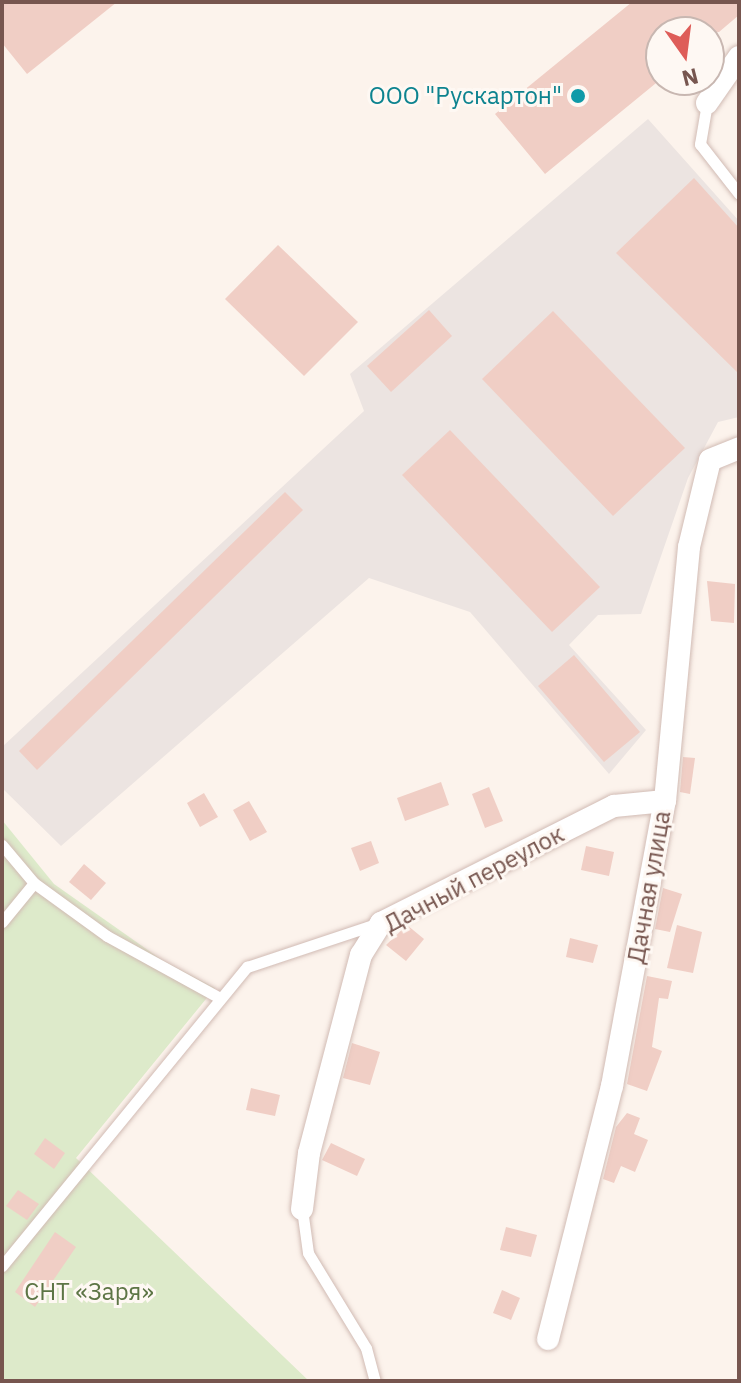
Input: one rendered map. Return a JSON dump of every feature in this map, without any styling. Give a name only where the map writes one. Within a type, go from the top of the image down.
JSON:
[{"type":"street","points":[[707,103],[739,57]]},
{"type":"street","name":"Дачная улица","points":[[548,1339],[612,1086],[665,801],[689,547],[710,460],[739,448]]},
{"type":"street","name":"Дачный переулок","points":[[302,1209],[309,1153],[361,955],[381,923],[614,806],[665,801]]},
{"type":"lane","points":[[707,103],[700,144],[739,194]]},
{"type":"lane","points":[[2,845],[34,883],[107,936],[218,997]]},
{"type":"lane","points":[[2,922],[34,883]]},
{"type":"lane","points":[[2,1266],[218,997],[247,967],[381,923]]},
{"type":"lane","points":[[302,1209],[308,1253],[366,1348],[375,1381]]},
{"type":"shaded area","points":[[648,119],[739,221],[739,417],[718,422],[688,478],[641,614],[598,615],[569,645],[646,730],[609,774],[470,612],[369,578],[61,846],[2,788],[2,747],[364,411],[350,374]]},
{"type":"green space","name":"СНТ «Заря»","points":[[2,820],[54,884],[162,960],[215,988],[76,1158],[309,1381],[2,1381]]},
{"type":"building","points":[[2,2],[117,2],[27,74],[2,43]]},
{"type":"building","name":"ООО \"Рускартон\"","points":[[632,2],[739,2],[739,15],[725,27],[725,16],[645,16],[645,92],[545,174],[495,114]]},
{"type":"building","points":[[694,178],[739,228],[739,374],[616,253]]},
{"type":"building","points":[[278,245],[358,322],[304,376],[225,299]]},
{"type":"building","points":[[429,310],[452,336],[391,392],[367,366]]},
{"type":"building","points":[[553,311],[685,448],[613,516],[482,379]]},
{"type":"building","points":[[450,430],[600,587],[552,632],[402,475]]},
{"type":"building","points":[[285,492],[303,510],[37,770],[19,751]]},
{"type":"building","points":[[707,581],[735,584],[734,623],[711,621]]},
{"type":"building","points":[[574,655],[640,732],[604,762],[538,686]]},
{"type":"building","points":[[683,757],[695,758],[690,794],[680,792]]},
{"type":"building","points":[[441,782],[449,805],[405,821],[397,798]]},
{"type":"building","points":[[489,787],[503,821],[485,828],[472,794]]},
{"type":"building","points":[[204,793],[218,817],[200,827],[187,803]]},
{"type":"building","points":[[249,801],[267,832],[250,841],[233,810]]},
{"type":"building","points":[[371,841],[379,863],[360,871],[351,848]]},
{"type":"building","points":[[586,846],[614,852],[609,876],[581,870]]},
{"type":"building","points":[[84,864],[106,883],[91,900],[69,882]]},
{"type":"building","points":[[663,888],[682,894],[670,932],[655,929]]},
{"type":"building","points":[[407,925],[424,939],[406,961],[386,945]]},
{"type":"building","points":[[677,925],[702,932],[693,973],[667,968]]},
{"type":"building","points":[[570,938],[598,945],[593,963],[566,957]]},
{"type":"building","points":[[647,976],[672,981],[668,999],[659,998],[652,1047],[662,1051],[647,1091],[627,1084]]},
{"type":"building","points":[[352,1043],[380,1052],[370,1085],[343,1078]]},
{"type":"building","points":[[251,1088],[280,1095],[275,1116],[246,1110]]},
{"type":"building","points":[[627,1113],[640,1118],[634,1134],[648,1140],[635,1172],[621,1166],[614,1183],[603,1179],[616,1127]]},
{"type":"building","points":[[45,1138],[65,1153],[54,1169],[34,1154]]},
{"type":"building","points":[[331,1143],[365,1159],[357,1176],[322,1160]]},
{"type":"building","points":[[18,1190],[39,1204],[27,1220],[6,1206]]},
{"type":"building","points":[[506,1227],[537,1235],[531,1257],[500,1250]]},
{"type":"building","points":[[55,1232],[76,1247],[35,1307],[15,1292]]},
{"type":"building","points":[[502,1290],[520,1298],[511,1320],[493,1313]]},
{"type":"place","name":"ООО \"Рускартон\"","points":[[578,96]]}]
